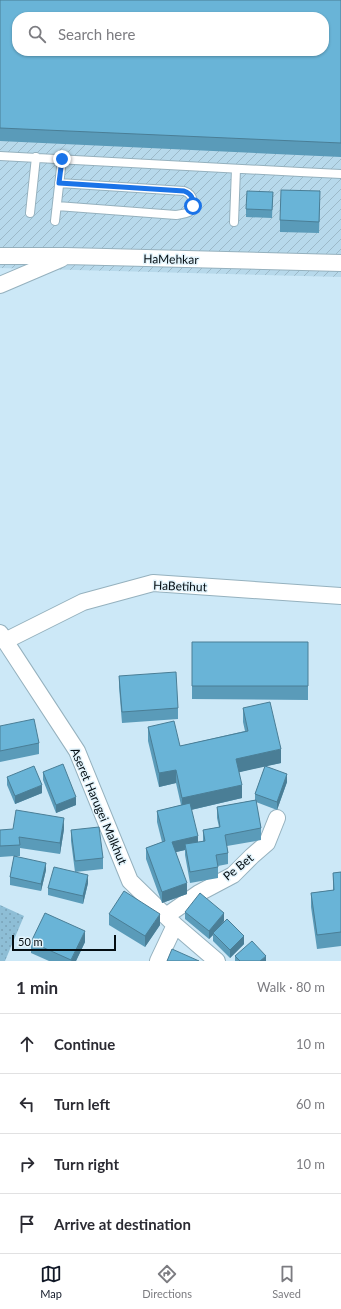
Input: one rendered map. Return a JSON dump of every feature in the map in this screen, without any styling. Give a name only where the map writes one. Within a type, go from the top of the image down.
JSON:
[{"type":"street","name":"HaMehkar","points":[[0,256],[66,256],[341,263]]},
{"type":"street","points":[[0,285],[66,256]]},
{"type":"street","name":"HaBetihut","points":[[3,637],[83,602],[153,584],[341,596]]},
{"type":"street","name":"Aseret Harugei Malkhut","points":[[3,637],[77,750],[130,881],[170,921],[217,961]]},
{"type":"street","name":"Pe Bet","points":[[170,921],[199,893],[233,874],[267,844],[277,818]]},
{"type":"street","points":[[158,961],[170,921]]},
{"type":"lane","points":[[0,156],[341,174]]},
{"type":"lane","points":[[30,213],[36,157]]},
{"type":"lane","points":[[55,221],[62,159]]},
{"type":"lane","points":[[234,222],[236,169]]},
{"type":"lane","points":[[57,206],[176,215],[184,214],[190,211],[193,206],[192,196],[184,191],[59,183]]},
{"type":"shaded area","points":[[0,0],[341,0],[341,277],[0,268]]},
{"type":"shaded area","points":[[0,905],[24,916],[5,961],[0,961]]},
{"type":"building","points":[[0,0],[341,0],[341,143],[0,128]]},
{"type":"building","points":[[281,190],[320,191],[319,222],[280,220]]},
{"type":"building","points":[[247,191],[273,192],[272,210],[246,209]]},
{"type":"building","points":[[192,642],[308,642],[308,686],[192,686]]},
{"type":"building","points":[[176,672],[178,708],[122,712],[119,676]]},
{"type":"building","points":[[270,702],[281,749],[236,759],[242,785],[182,798],[176,770],[159,773],[148,727],[174,721],[180,746],[248,731],[243,708]]},
{"type":"building","points":[[34,719],[39,743],[0,751],[0,726]]},
{"type":"building","points":[[63,764],[76,797],[56,805],[43,772]]},
{"type":"building","points":[[34,766],[42,785],[15,796],[7,777]]},
{"type":"building","points":[[265,766],[287,774],[277,802],[255,794]]},
{"type":"building","points":[[256,800],[261,828],[225,835],[228,853],[216,855],[218,867],[190,872],[185,844],[205,841],[203,830],[220,827],[217,807]]},
{"type":"building","points":[[190,803],[198,836],[172,842],[187,883],[162,892],[146,848],[165,841],[157,811]]},
{"type":"building","points":[[16,810],[64,818],[60,843],[19,837],[20,845],[0,846],[0,830],[13,829]]},
{"type":"building","points":[[99,827],[103,858],[75,861],[71,830]]},
{"type":"building","points":[[14,856],[46,863],[41,884],[10,877]]},
{"type":"building","points":[[54,867],[88,875],[83,896],[48,888]]},
{"type":"building","points":[[341,872],[341,932],[317,935],[311,893],[334,890],[333,873]]},
{"type":"building","points":[[124,891],[160,914],[145,936],[109,914]]},
{"type":"building","points":[[200,893],[224,913],[209,931],[185,912]]},
{"type":"building","points":[[45,913],[85,931],[71,960],[31,942]]},
{"type":"building","points":[[227,919],[244,936],[230,950],[213,933]]},
{"type":"building","points":[[252,941],[266,956],[260,961],[240,961],[235,956]]},
{"type":"building","points":[[172,949],[199,961],[167,961]]},
{"type":"route","points":[[62,159],[59,183],[184,191],[192,196],[193,206]]}]
